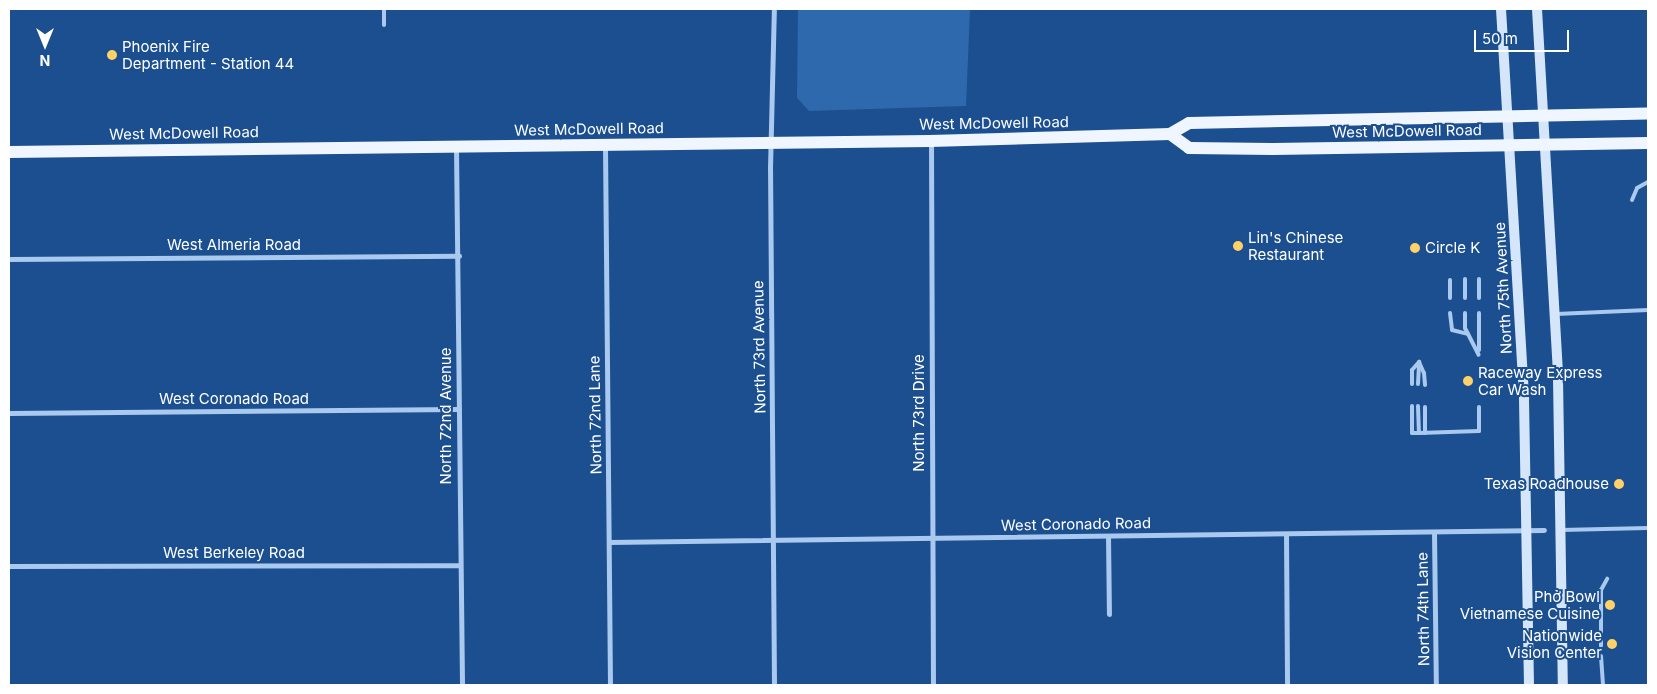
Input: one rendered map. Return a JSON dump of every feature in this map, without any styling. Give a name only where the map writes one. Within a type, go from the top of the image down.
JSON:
[{"type":"main road","name":"North 75th Avenue","points":[[1501,9],[1524,399],[1529,685]]},
{"type":"main road","points":[[1537,9],[1543,145],[1554,314],[1561,530],[1563,685]]},
{"type":"main road","name":"West McDowell Road","points":[[9,152],[930,141],[1170,134],[1188,123],[1648,113]]},
{"type":"main road","name":"West McDowell Road","points":[[1170,134],[1188,148],[1648,143]]},
{"type":"street","name":"North 73rd Avenue","points":[[774,9],[771,144],[774,685]]},
{"type":"street","name":"North 73rd Drive","points":[[930,141],[933,685]]},
{"type":"street","name":"North 72nd Lane","points":[[605,146],[610,685]]},
{"type":"street","name":"North 72nd Avenue","points":[[456,147],[459,565],[462,685]]},
{"type":"street","name":"West Almeria Road","points":[[9,259],[458,256]]},
{"type":"street","name":"West Coronado Road","points":[[9,413],[458,409]]},
{"type":"street","name":"West Coronado Road","points":[[609,542],[1544,530]]},
{"type":"street","name":"North 74th Lane","points":[[1434,532],[1436,685]]},
{"type":"street","points":[[1286,534],[1287,685]]},
{"type":"street","points":[[1108,536],[1108,614]]},
{"type":"street","name":"West Berkeley Road","points":[[9,566],[459,565]]},
{"type":"lane","points":[[384,9],[384,25]]},
{"type":"lane","points":[[1632,200],[1637,188],[1648,182]]},
{"type":"lane","points":[[1465,279],[1465,298]]},
{"type":"lane","points":[[1478,298],[1479,279]]},
{"type":"lane","points":[[1450,280],[1450,298]]},
{"type":"lane","points":[[1554,314],[1648,310]]},
{"type":"lane","points":[[1450,313],[1452,330],[1468,334]]},
{"type":"lane","points":[[1465,313],[1468,334],[1479,354],[1478,313]]},
{"type":"lane","points":[[1412,384],[1412,370],[1419,362]]},
{"type":"lane","points":[[1418,384],[1419,362]]},
{"type":"lane","points":[[1419,362],[1424,373],[1424,385]]},
{"type":"lane","points":[[1412,406],[1412,432],[1419,433],[1479,432],[1479,407]]},
{"type":"lane","points":[[1418,406],[1419,433]]},
{"type":"lane","points":[[1424,407],[1425,432]]},
{"type":"lane","points":[[1561,530],[1648,528]]},
{"type":"lane","points":[[1601,646],[1601,590],[1607,579]]},
{"type":"lane","points":[[1601,656],[1603,685]]},
{"type":"shaded area","points":[[798,9],[970,9],[966,106],[809,111],[797,98]]},
{"type":"place","name":"Phoenix Fire Department - Station 44","points":[[112,55]]},
{"type":"place","name":"Lin's Chinese Restaurant","points":[[1238,246]]},
{"type":"place","name":"Circle K","points":[[1415,248]]},
{"type":"place","name":"Raceway Express Car Wash","points":[[1468,381]]},
{"type":"place","name":"Texas Roadhouse","points":[[1619,484]]},
{"type":"place","name":"Phở Bowl Vietnamese Cuisine","points":[[1610,605]]},
{"type":"place","name":"Nationwide Vision Center","points":[[1612,644]]}]
